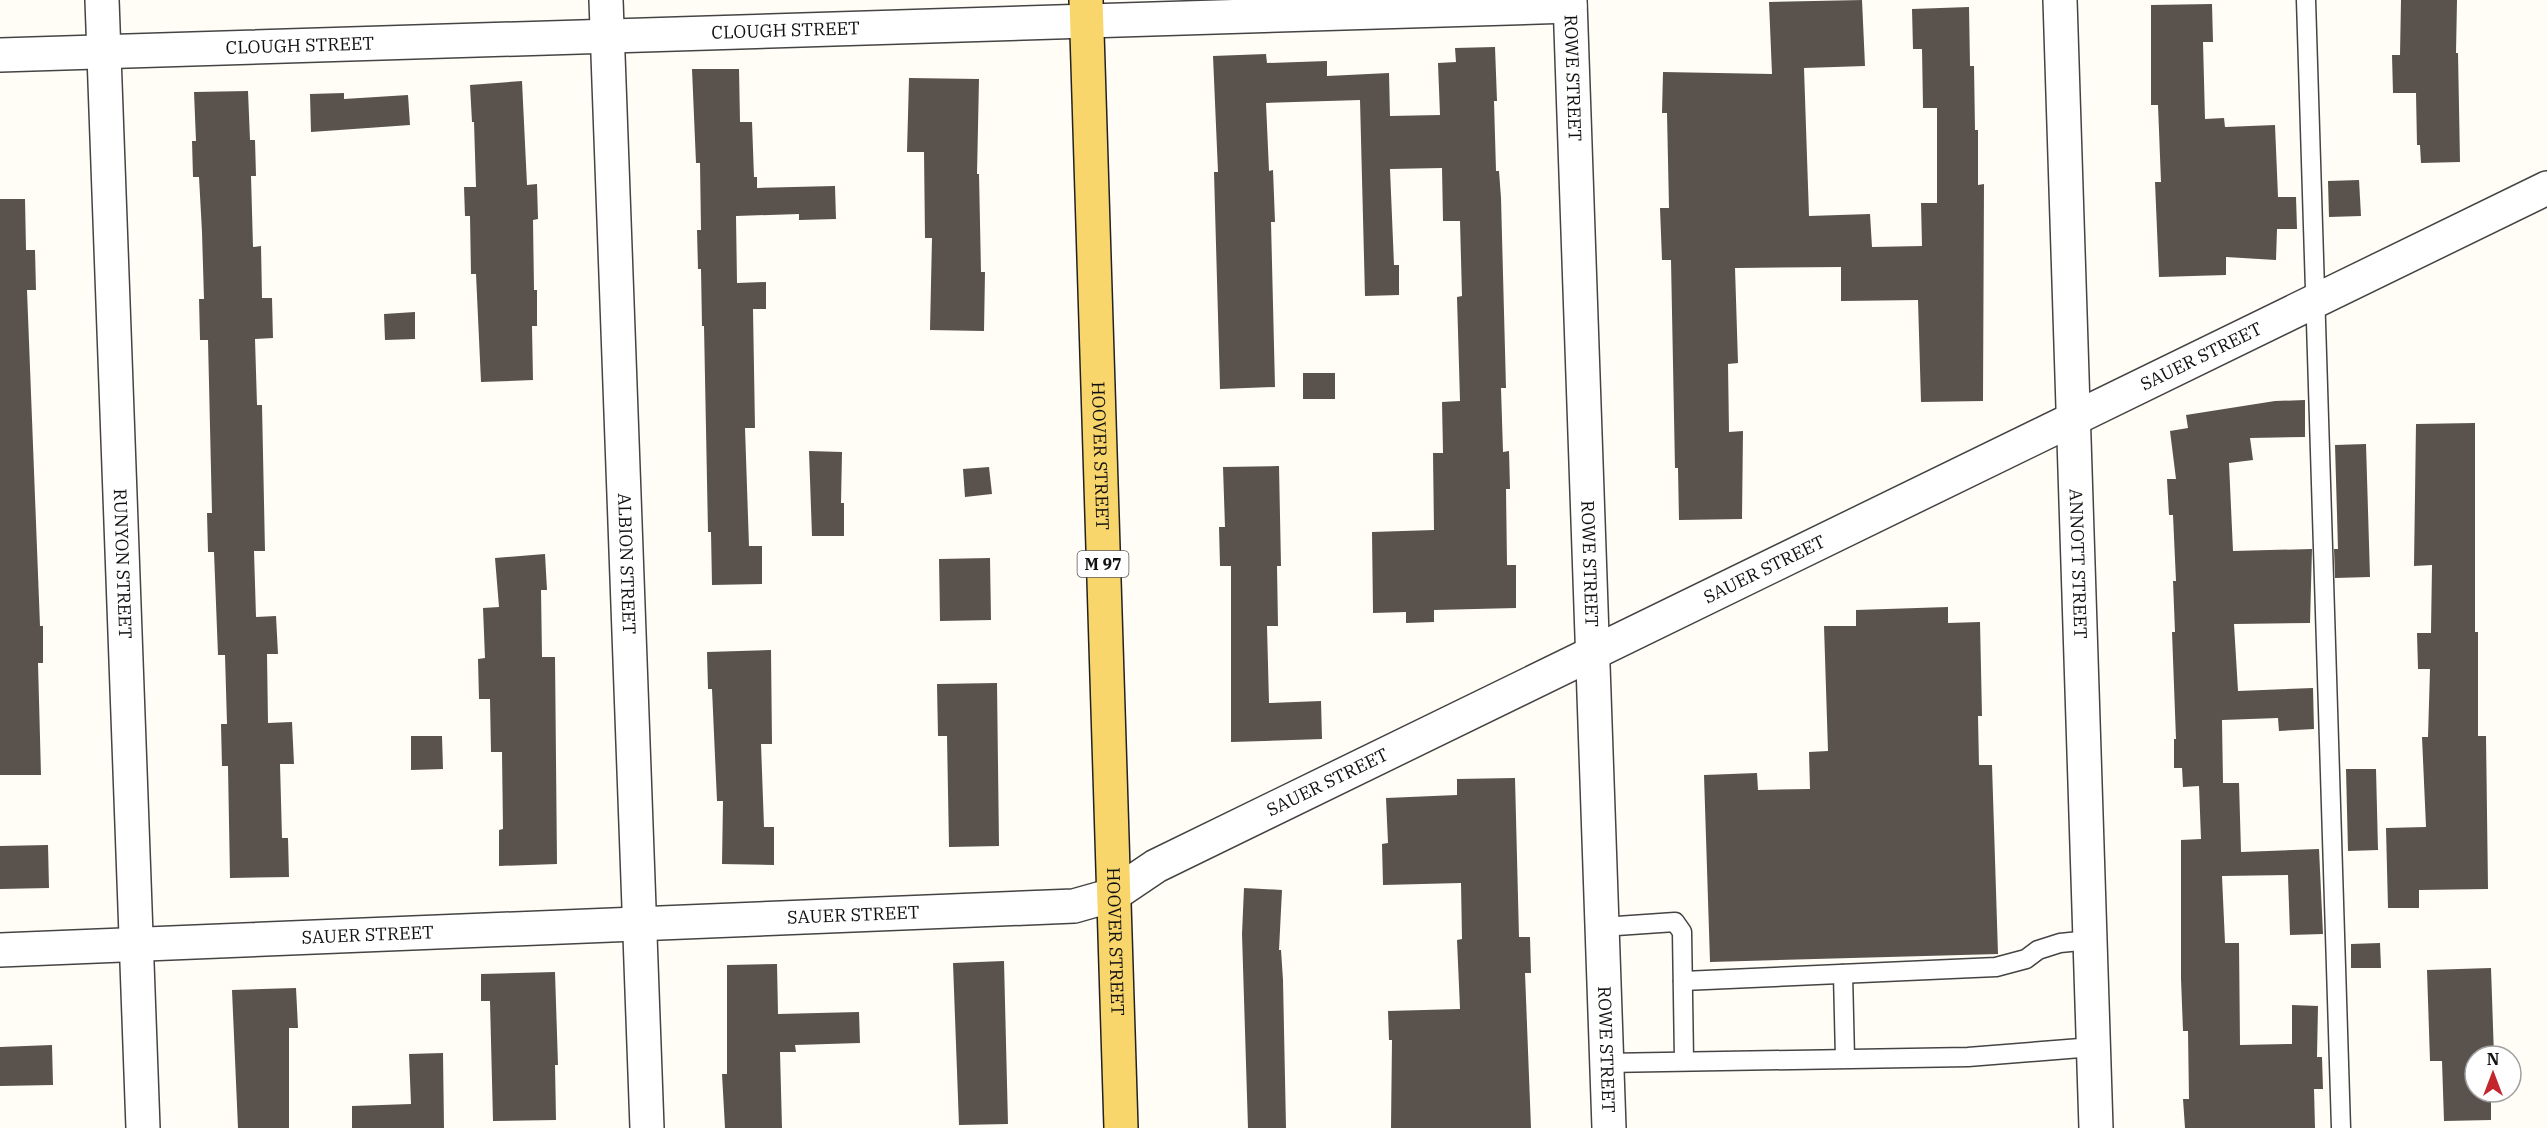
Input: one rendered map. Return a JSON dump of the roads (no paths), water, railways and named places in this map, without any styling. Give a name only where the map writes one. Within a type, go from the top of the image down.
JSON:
[{"type":"main road","name":"HOOVER STREET","points":[[1087,10],[1121,1128]]},
{"type":"street","name":"RUNYON STREET","points":[[102,0],[143,1128]]},
{"type":"street","name":"ALBION STREET","points":[[606,0],[647,1128]]},
{"type":"street","name":"ANNOTT STREET","points":[[2060,0],[2096,1128]]},
{"type":"street","name":"CLOUGH STREET","points":[[0,55],[607,36],[1087,10],[1570,3]]},
{"type":"street","name":"ROWE STREET","points":[[1570,3],[1609,1128]]},
{"type":"street","name":"SAUER STREET","points":[[0,950],[1074,906],[1113,895],[1156,866],[2547,188]]},
{"type":"lane","points":[[2306,0],[2342,1128]]},
{"type":"lane","points":[[1602,927],[1675,922],[1682,932],[1684,1060]]},
{"type":"lane","points":[[1683,981],[1996,967],[2026,959],[2038,950],[2060,943],[2090,940]]},
{"type":"lane","points":[[1843,974],[1845,1058]]},
{"type":"lane","points":[[1606,1063],[1968,1057],[2093,1047]]}]
